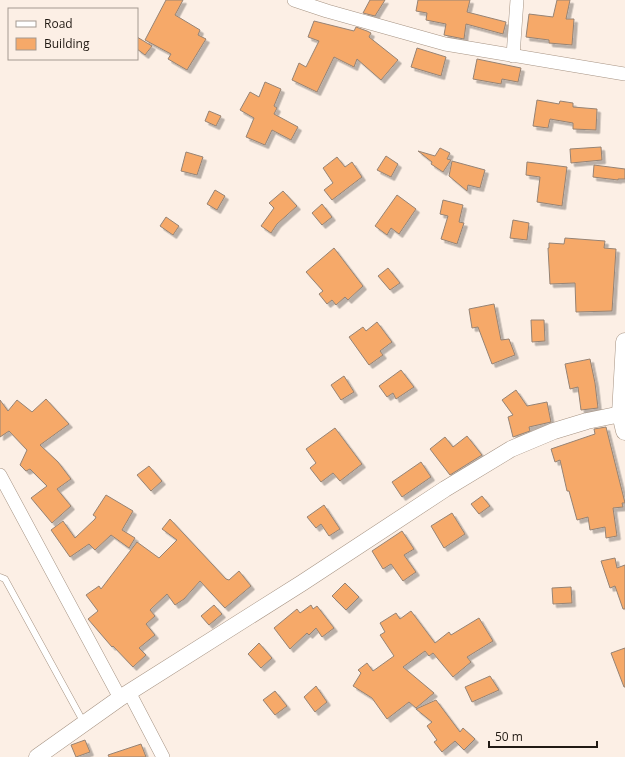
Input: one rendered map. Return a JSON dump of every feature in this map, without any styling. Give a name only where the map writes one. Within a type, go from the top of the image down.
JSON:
[{"type":"main road","points":[[623,422],[625,342]]},
{"type":"street","points":[[294,0],[327,12],[445,44],[625,74]]},
{"type":"street","points":[[513,56],[517,0]]},
{"type":"street","points":[[37,757],[125,695],[302,583],[445,489],[511,449],[554,431],[587,421],[623,422]]},
{"type":"street","points":[[0,476],[125,695],[163,757]]},
{"type":"lane","points":[[0,577],[5,579],[84,723]]},
{"type":"building","points":[[166,0],[183,0],[175,15],[200,30],[198,35],[206,39],[187,70],[168,59],[171,54],[145,40]]},
{"type":"building","points":[[370,0],[385,0],[375,16],[363,13]]},
{"type":"building","points":[[418,0],[470,0],[467,12],[506,22],[503,34],[466,24],[464,39],[444,35],[446,24],[426,20],[427,13],[416,11]]},
{"type":"building","points":[[557,0],[570,0],[566,19],[574,19],[572,45],[549,43],[549,40],[526,37],[529,14],[553,17]]},
{"type":"building","points":[[314,21],[354,31],[356,27],[367,31],[371,33],[369,37],[398,60],[381,80],[357,59],[354,67],[334,57],[317,92],[292,80],[299,63],[306,67],[319,41],[308,37]]},
{"type":"building","points":[[138,38],[152,46],[145,55],[138,50]]},
{"type":"building","points":[[417,48],[446,57],[441,76],[411,67]]},
{"type":"building","points":[[477,59],[521,68],[518,82],[502,79],[501,84],[473,79]]},
{"type":"building","points":[[265,82],[281,89],[274,106],[277,108],[274,114],[298,127],[291,140],[272,130],[265,145],[246,137],[254,118],[240,110],[250,92],[259,97]]},
{"type":"building","points":[[537,100],[559,104],[560,101],[573,103],[573,107],[597,109],[596,130],[573,129],[573,123],[550,119],[548,128],[533,126]]},
{"type":"building","points":[[209,111],[221,116],[216,126],[205,121]]},
{"type":"building","points":[[601,147],[602,160],[571,163],[570,149]]},
{"type":"building","points":[[440,148],[450,153],[447,159],[451,160],[443,172],[431,164],[432,162],[418,151],[435,156]]},
{"type":"building","points":[[186,152],[203,157],[197,175],[181,171]]},
{"type":"building","points":[[386,156],[398,164],[391,177],[377,170]]},
{"type":"building","points":[[337,157],[345,167],[352,162],[362,177],[332,200],[324,190],[333,183],[323,168]]},
{"type":"building","points":[[452,161],[485,170],[480,188],[468,185],[467,191],[449,176]]},
{"type":"building","points":[[527,162],[567,167],[562,206],[537,202],[540,177],[526,175]]},
{"type":"building","points":[[594,165],[625,169],[625,179],[618,180],[593,177]]},
{"type":"building","points":[[215,190],[225,196],[217,210],[207,204]]},
{"type":"building","points":[[283,191],[297,206],[277,224],[271,233],[261,226],[274,208],[269,203]]},
{"type":"building","points":[[397,195],[416,209],[399,234],[391,228],[387,235],[375,226]]},
{"type":"building","points":[[443,200],[463,205],[459,222],[464,223],[457,244],[441,239],[448,216],[440,214]]},
{"type":"building","points":[[322,204],[332,217],[322,225],[312,213]]},
{"type":"building","points":[[166,217],[179,226],[173,235],[160,226]]},
{"type":"building","points":[[513,220],[529,223],[527,240],[510,238]]},
{"type":"building","points":[[565,238],[605,241],[604,248],[616,249],[612,311],[576,312],[575,283],[550,284],[549,243],[564,244]]},
{"type":"building","points":[[334,248],[363,286],[348,300],[345,297],[336,305],[332,300],[327,304],[319,294],[323,291],[306,272]]},
{"type":"building","points":[[388,268],[400,283],[390,290],[378,276]]},
{"type":"building","points":[[494,304],[501,340],[509,339],[515,355],[492,364],[478,327],[472,328],[469,309]]},
{"type":"building","points":[[531,320],[544,320],[545,341],[532,342]]},
{"type":"building","points":[[377,322],[392,342],[380,351],[383,355],[369,365],[349,337],[363,327],[366,331]]},
{"type":"building","points":[[590,359],[598,408],[581,410],[578,387],[570,389],[565,364]]},
{"type":"building","points":[[401,370],[414,387],[396,399],[393,393],[387,397],[379,386]]},
{"type":"building","points":[[344,376],[354,392],[341,400],[331,385]]},
{"type":"building","points":[[516,390],[527,406],[547,402],[551,422],[529,427],[530,431],[513,437],[508,417],[513,415],[502,400]]},
{"type":"building","points":[[46,399],[69,424],[40,445],[58,462],[71,479],[57,489],[71,506],[52,523],[31,498],[47,486],[30,469],[26,471],[20,465],[27,450],[9,431],[0,437],[0,400],[8,411],[17,400],[32,412]]},
{"type":"building","points":[[606,427],[625,503],[622,503],[623,507],[613,508],[617,536],[606,538],[605,527],[590,530],[588,517],[577,520],[569,491],[567,491],[560,460],[555,462],[551,449],[595,434],[594,429]]},
{"type":"building","points":[[335,428],[362,464],[340,481],[333,473],[321,482],[310,468],[316,463],[306,449]]},
{"type":"building","points":[[467,436],[482,455],[450,475],[430,449],[445,437],[453,447]]},
{"type":"building","points":[[421,462],[431,477],[402,497],[392,482]]},
{"type":"building","points":[[149,466],[162,481],[151,491],[137,475]]},
{"type":"building","points":[[106,495],[133,511],[122,530],[135,538],[129,548],[111,535],[95,550],[89,544],[70,557],[51,530],[63,521],[75,538],[95,519],[96,517],[93,515]]},
{"type":"building","points":[[482,496],[490,506],[479,514],[471,504]]},
{"type":"building","points":[[324,505],[340,529],[329,536],[321,524],[316,528],[307,517]]},
{"type":"building","points":[[452,513],[465,534],[444,548],[431,526]]},
{"type":"building","points":[[170,519],[226,579],[229,580],[239,571],[251,586],[225,608],[200,581],[184,599],[175,605],[167,594],[150,610],[155,616],[146,624],[155,635],[139,648],[146,655],[133,667],[113,646],[112,647],[88,619],[98,611],[86,595],[99,586],[101,589],[137,542],[159,558],[177,540],[162,529]]},
{"type":"building","points":[[402,531],[414,549],[404,555],[416,572],[403,581],[391,564],[383,569],[372,551]]},
{"type":"building","points":[[615,558],[617,568],[625,565],[625,609],[623,609],[615,586],[610,588],[601,561]]},
{"type":"building","points":[[345,583],[359,597],[346,610],[332,596]]},
{"type":"building","points":[[571,587],[572,603],[553,604],[552,588]]},
{"type":"building","points":[[214,605],[222,614],[209,625],[201,616]]},
{"type":"building","points":[[311,605],[313,609],[317,606],[334,628],[322,637],[316,628],[309,635],[307,633],[290,649],[274,628],[297,609],[300,613]]},
{"type":"building","points":[[411,611],[435,643],[449,632],[451,635],[479,618],[493,641],[467,657],[471,662],[453,677],[433,653],[429,656],[425,651],[403,667],[434,693],[416,708],[409,702],[387,719],[372,698],[353,686],[361,673],[358,670],[367,663],[373,671],[394,656],[380,635],[385,632],[380,623],[396,613],[400,619]]},
{"type":"building","points":[[259,643],[272,658],[261,668],[248,654]]},
{"type":"building","points":[[625,648],[625,687],[624,687],[611,653]]},
{"type":"building","points":[[490,676],[499,690],[472,702],[465,687]]},
{"type":"building","points":[[316,686],[327,702],[315,712],[304,697]]},
{"type":"building","points":[[275,691],[287,706],[275,715],[263,700]]},
{"type":"building","points":[[436,700],[460,732],[463,728],[475,739],[464,750],[455,741],[442,752],[434,742],[437,740],[427,726],[432,722],[416,709]]},
{"type":"building","points":[[85,740],[90,752],[76,757],[71,745]]},
{"type":"building","points":[[141,744],[146,757],[109,757],[108,755]]}]
